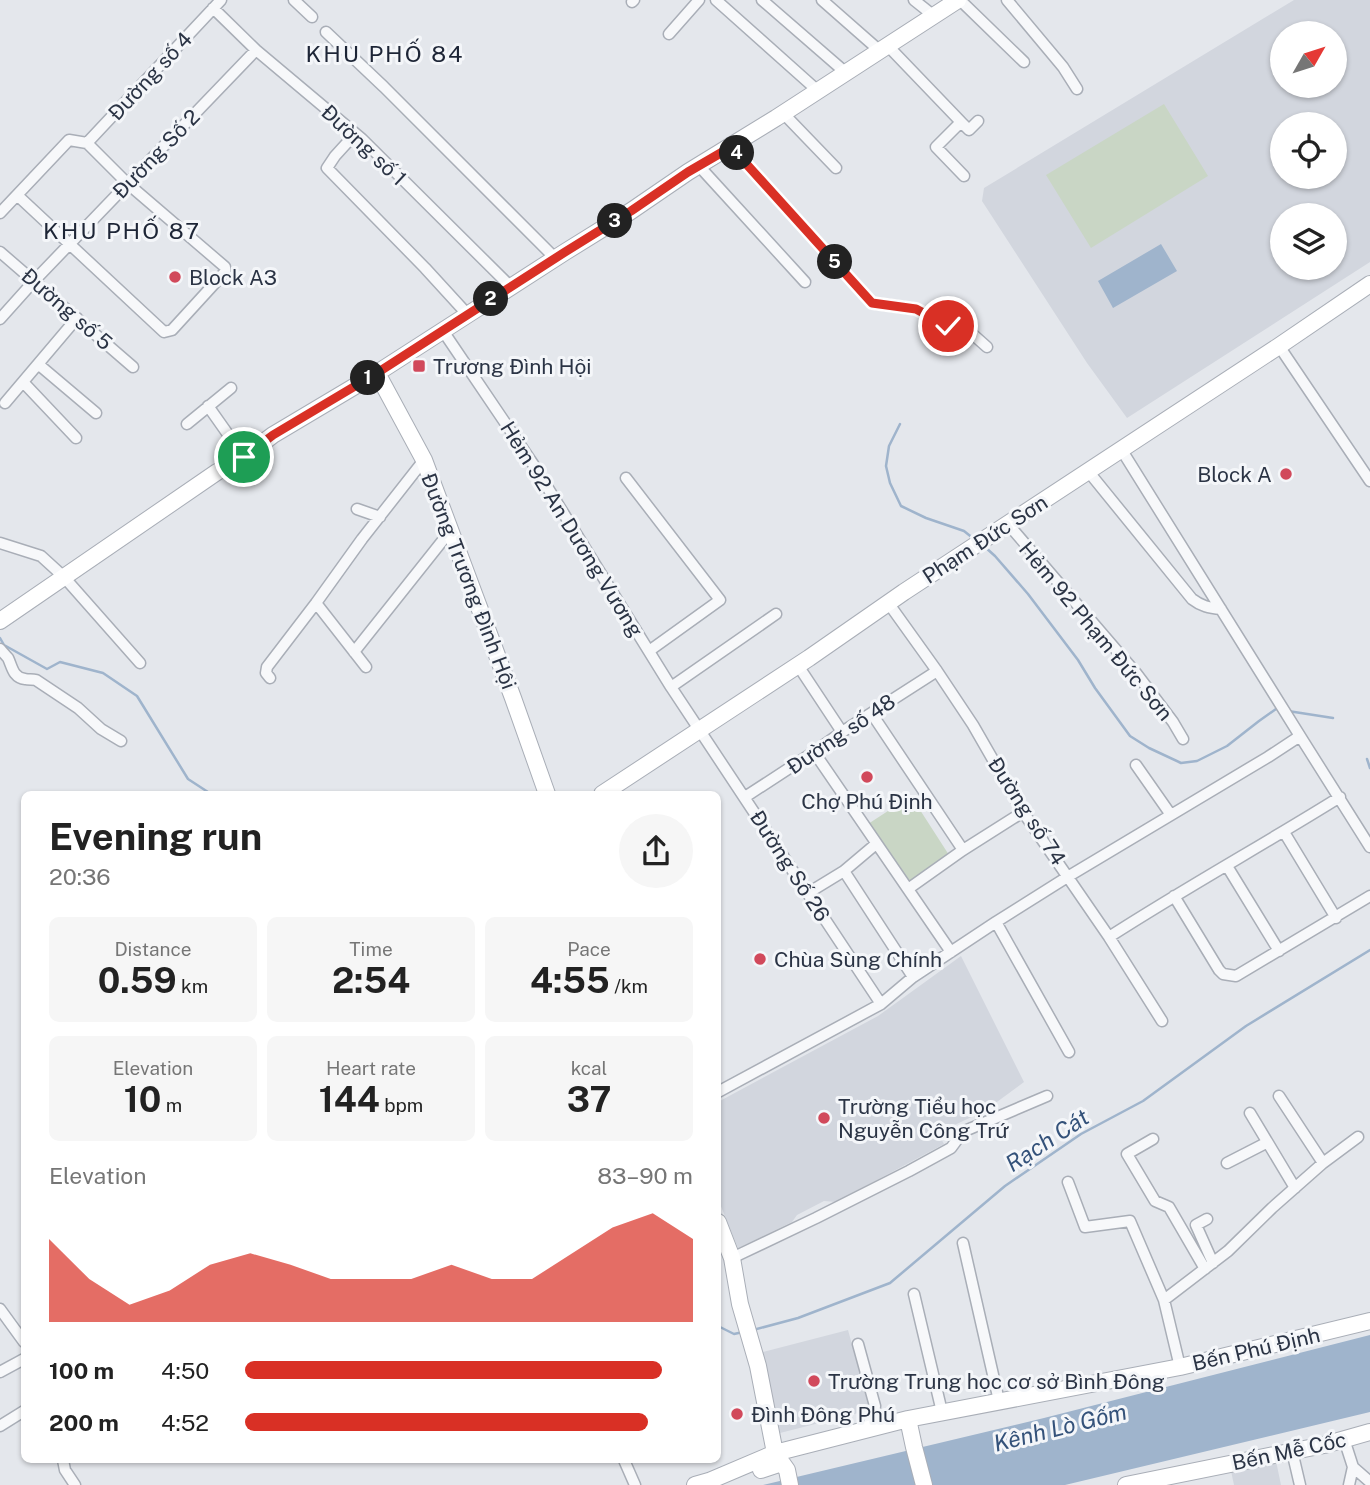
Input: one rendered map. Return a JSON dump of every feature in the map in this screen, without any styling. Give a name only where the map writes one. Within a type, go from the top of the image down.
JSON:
[{"type":"street","points":[[294,0],[312,17]]},
{"type":"street","points":[[669,34],[699,0]]},
{"type":"street","points":[[716,0],[818,90]]},
{"type":"street","points":[[762,0],[845,72]]},
{"type":"street","points":[[822,0],[884,48],[969,130],[978,121]]},
{"type":"street","points":[[914,0],[934,16]]},
{"type":"street","points":[[2,619],[273,435],[377,373],[959,0],[1024,62]]},
{"type":"street","points":[[1007,0],[1063,67],[1077,89]]},
{"type":"street","name":"Đường số 1","points":[[217,4],[256,50],[355,134],[511,287]]},
{"type":"street","name":"Đường số 4","points":[[87,143],[217,4]]},
{"type":"street","points":[[326,32],[555,258]]},
{"type":"street","name":"Đường Số 2","points":[[0,320],[69,244],[256,50]]},
{"type":"street","points":[[783,113],[836,168]]},
{"type":"street","points":[[961,122],[936,148],[964,176]]},
{"type":"street","points":[[355,134],[327,169],[468,315]]},
{"type":"street","points":[[0,213],[17,195],[69,140],[87,143],[127,183],[225,267],[225,272],[172,330],[164,332],[17,195]]},
{"type":"street","points":[[731,147],[872,303],[916,309],[948,326],[968,331],[987,347]]},
{"type":"street","points":[[699,166],[805,282]]},
{"type":"street","name":"Đường số 5","points":[[0,252],[133,367]]},
{"type":"street","name":"Phạm Đức Sơn","points":[[606,791],[1370,284]]},
{"type":"street","points":[[5,403],[77,318]]},
{"type":"street","name":"Hẻm 92 An Dương Vương","points":[[443,331],[533,464],[699,729]]},
{"type":"street","points":[[1279,346],[1370,481]]},
{"type":"street","points":[[38,364],[96,412]]},
{"type":"street","name":"Đường Trương Đình Hội","points":[[377,373],[424,460],[545,791]]},
{"type":"street","points":[[23,382],[76,438]]},
{"type":"street","points":[[187,424],[230,388]]},
{"type":"street","points":[[208,406],[244,457]]},
{"type":"street","points":[[1121,449],[1370,848]]},
{"type":"street","points":[[269,673],[316,603],[424,460]]},
{"type":"street","points":[[1088,471],[1192,599],[1206,607],[1221,609]]},
{"type":"street","points":[[626,478],[720,600],[649,651]]},
{"type":"street","points":[[357,509],[380,517]]},
{"type":"street","name":"Hẻm 92 Phạm Đức Sơn","points":[[1008,524],[1136,673],[1183,738]]},
{"type":"street","points":[[354,652],[451,530]]},
{"type":"street","points":[[0,543],[41,556],[64,577],[140,663]]},
{"type":"street","points":[[316,603],[366,667]]},
{"type":"street","name":"Đường số 74","points":[[889,604],[973,725],[1023,812],[1069,876],[1162,1021]]},
{"type":"street","points":[[671,687],[776,614]]},
{"type":"street","points":[[0,649],[16,675],[23,680],[33,678],[78,708],[100,729],[121,741]]},
{"type":"street","name":"Đường số 48","points":[[797,664],[842,732]]},
{"type":"street","name":"Đường số 48","points":[[745,797],[937,671]]},
{"type":"street","points":[[872,714],[963,850]]},
{"type":"street","name":"Đường Số 26","points":[[699,729],[881,1004]]},
{"type":"street","points":[[721,1090],[881,1004],[914,977],[996,922],[1300,736]]},
{"type":"street","points":[[814,752],[951,951]]},
{"type":"street","points":[[1136,765],[1171,815]]},
{"type":"street","points":[[1109,937],[1174,895],[1340,797]]},
{"type":"street","points":[[908,889],[1023,812]]},
{"type":"street","points":[[1284,832],[1336,918]]},
{"type":"street","points":[[808,893],[844,871],[876,844]]},
{"type":"street","points":[[1227,866],[1279,951]]},
{"type":"street","points":[[844,871],[914,977]]},
{"type":"street","points":[[1174,895],[1214,964],[1223,974],[1236,976],[1370,896]]},
{"type":"street","points":[[996,922],[1069,1052]]},
{"type":"street","points":[[732,1258],[951,1148],[967,1129],[1047,1096]]},
{"type":"street","points":[[1279,1096],[1323,1163]]},
{"type":"street","points":[[1250,1113],[1295,1188]]},
{"type":"street","points":[[1164,1300],[1228,1251],[1323,1163],[1358,1137]]},
{"type":"street","points":[[1153,1139],[1127,1154],[1155,1201],[1169,1207],[1209,1266]]},
{"type":"street","points":[[1227,1163],[1266,1143]]},
{"type":"street","points":[[1068,1182],[1085,1227],[1130,1221],[1164,1300],[1180,1367]]},
{"type":"street","points":[[1207,1219],[1196,1225],[1209,1266]]},
{"type":"street","points":[[721,1230],[732,1258],[740,1304],[758,1366],[775,1453]]},
{"type":"street","points":[[964,1243],[999,1401]]},
{"type":"street","points":[[914,1294],[942,1412]]},
{"type":"street","points":[[0,1308],[21,1338]]},
{"type":"street","name":"Bến Phú Định","points":[[710,1484],[775,1453],[866,1429],[1180,1367],[1370,1321]]},
{"type":"street","points":[[858,1345],[875,1406],[866,1429]]},
{"type":"street","points":[[0,1372],[21,1361]]},
{"type":"street","points":[[0,1426],[21,1413]]},
{"type":"street","points":[[908,1419],[924,1485]]},
{"type":"street","name":"Bến Mễ Cốc","points":[[1126,1485],[1370,1432]]},
{"type":"street","points":[[1344,1439],[1353,1467],[1349,1485]]},
{"type":"street","points":[[1292,1451],[1300,1485]]},
{"type":"street","points":[[64,1463],[75,1485]]},
{"type":"street","points":[[625,1463],[635,1485]]},
{"type":"street","points":[[710,1484],[782,1463],[787,1469],[790,1485]]},
{"type":"street","points":[[1353,1467],[1370,1482]]},
{"type":"shaded area","points":[[1294,0],[1370,0],[1370,262],[1347,277],[1347,203],[1270,203],[1270,280],[1342,280],[1127,418],[1087,363],[982,201],[984,188]]},
{"type":"shaded area","name":"Trường Tiểu học Nguyễn Công Trứ","points":[[961,956],[1024,1082],[986,1110],[938,1133],[944,1144],[836,1202],[824,1201],[797,1215],[792,1222],[738,1248],[721,1206],[721,1100],[878,1016]]},
{"type":"shaded area","name":"Trường Trung học cơ sở Bình Đông","points":[[848,1330],[870,1410],[780,1433],[759,1353]]},
{"type":"shaded area","points":[[1276,1461],[1281,1485],[1234,1485],[1231,1471]]},
{"type":"green space","points":[[1164,104],[1208,176],[1091,248],[1046,175]]},
{"type":"green space","points":[[911,796],[949,855],[907,883],[868,824]]},
{"type":"water","points":[[1161,244],[1177,271],[1113,308],[1098,281]]},
{"type":"water","name":"Kênh Lò Gốm","points":[[1370,1335],[1370,1412],[1065,1485],[763,1485],[1044,1418]]},
{"type":"waterway","points":[[900,424],[889,446],[886,466],[890,483],[901,506],[964,531],[974,539]]},
{"type":"waterway","points":[[985,547],[1028,594],[1078,660],[1130,736],[1149,748],[1181,763],[1197,761],[1227,746],[1278,709]]},
{"type":"waterway","points":[[0,638],[4,645],[47,669],[60,662],[103,673],[137,696],[188,779],[206,791]]},
{"type":"waterway","points":[[1288,711],[1333,718]]},
{"type":"waterway","points":[[1367,759],[1370,768]]},
{"type":"waterway","name":"Rạch Cát","points":[[753,1330],[798,1318],[890,1283],[1005,1186],[1081,1134],[1143,1101],[1246,1026],[1370,950]]},
{"type":"waterway","points":[[721,1328],[734,1334],[743,1332]]},
{"type":"place","name":"Block A3","points":[[175,277]]},
{"type":"place","name":"Trương Đình Hội","points":[[419,366]]},
{"type":"place","name":"Block A","points":[[1286,474]]},
{"type":"place","name":"Chợ Phú Định","points":[[867,777]]},
{"type":"place","name":"Chùa Sùng Chính","points":[[760,959]]},
{"type":"place","name":"Trường Tiểu học Nguyễn Công Trứ","points":[[824,1118]]},
{"type":"place","name":"Trường Trung học cơ sở Bình Đông","points":[[814,1381]]},
{"type":"place","name":"Đình Đông Phú","points":[[737,1414]]},
{"type":"district","name":"KHU PHỐ 84","points":[[385,53]]},
{"type":"district","name":"KHU PHỐ 87","points":[[122,230]]},
{"type":"route","points":[[244,457],[273,435],[377,373],[731,147],[872,303],[916,309],[948,326]]}]
